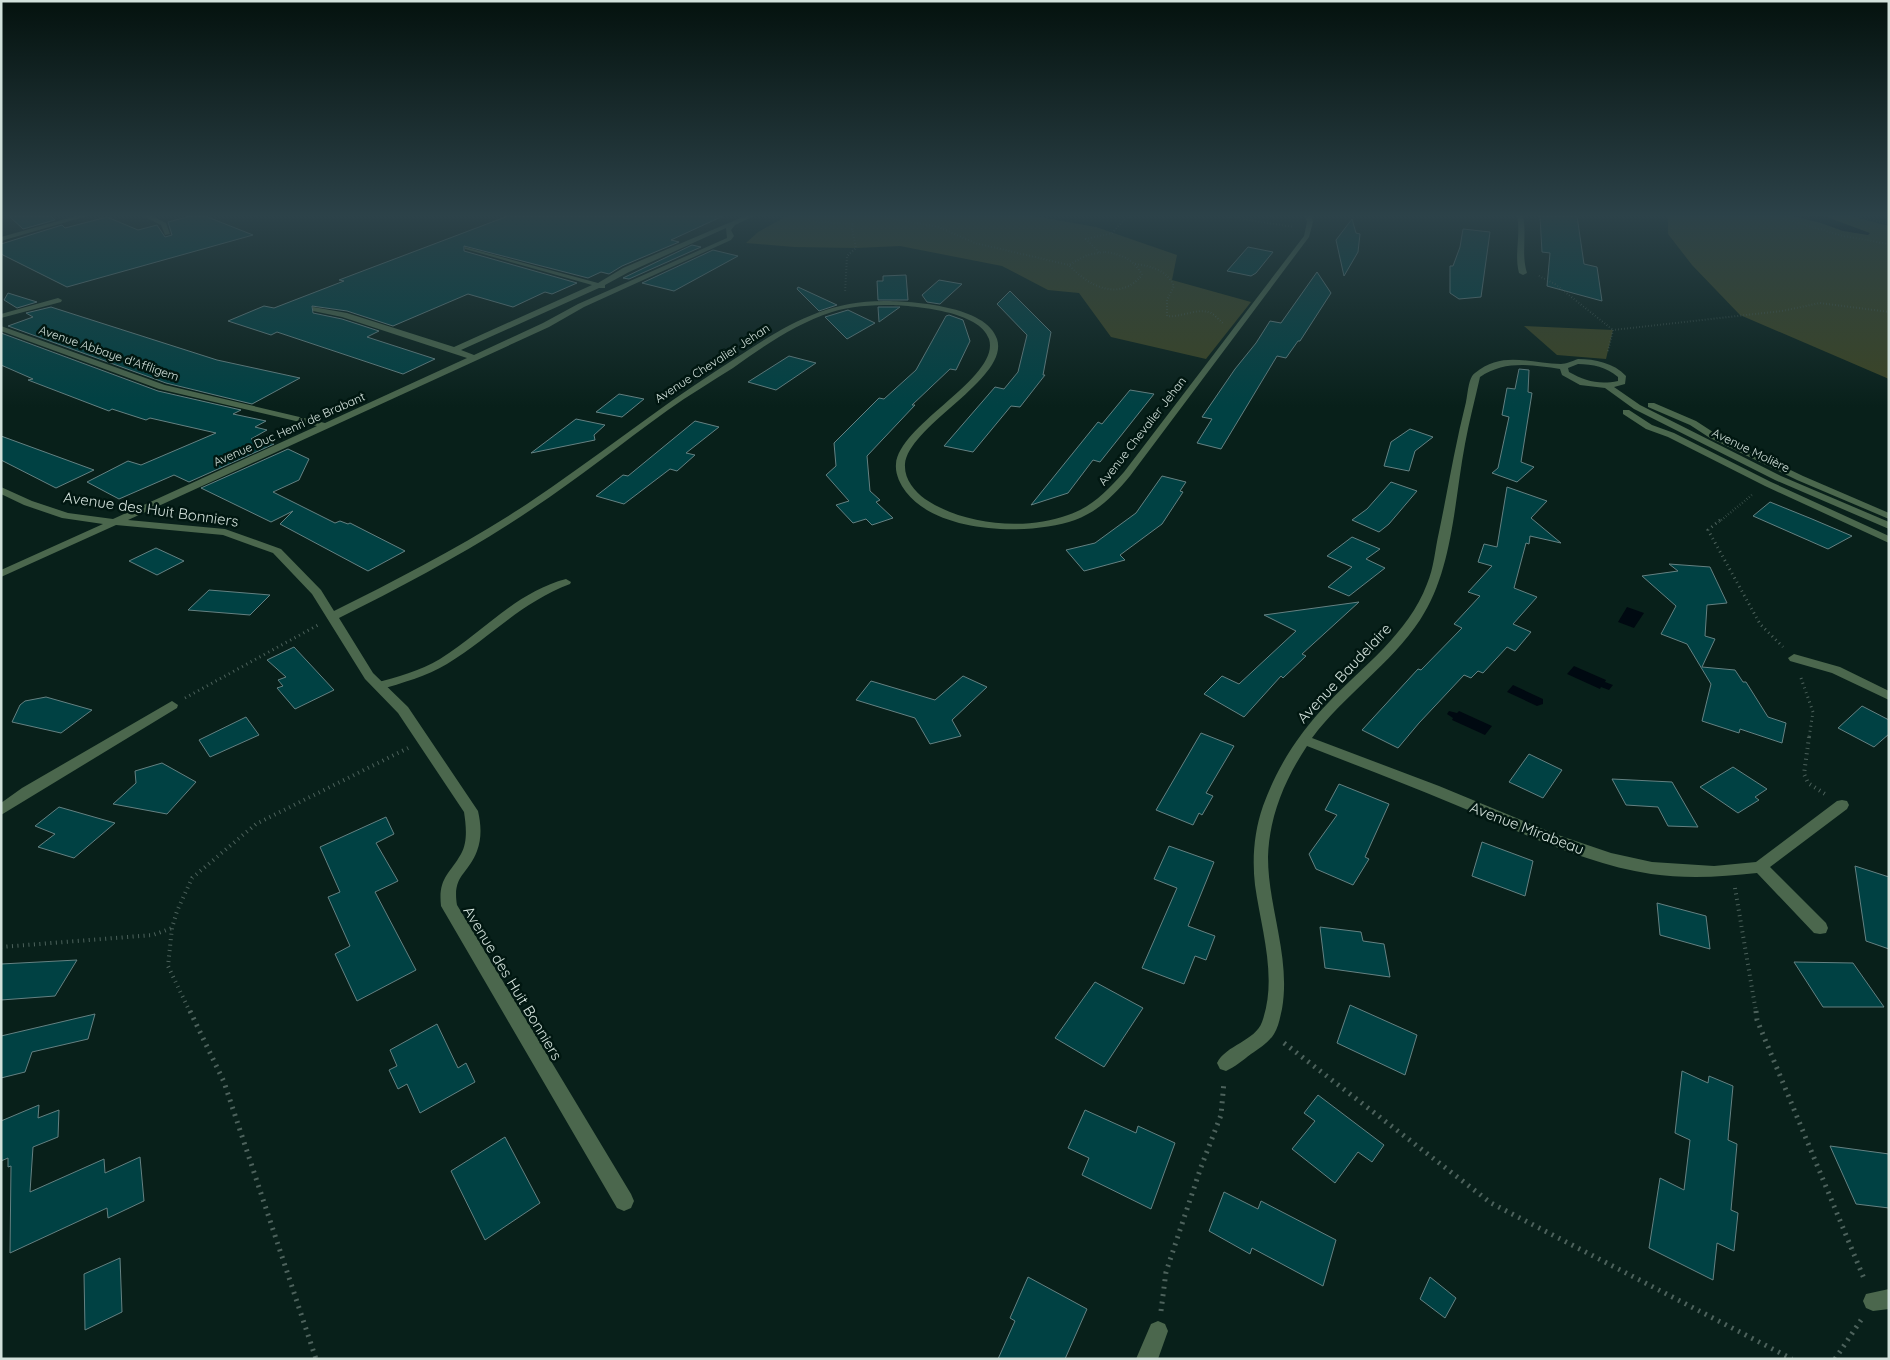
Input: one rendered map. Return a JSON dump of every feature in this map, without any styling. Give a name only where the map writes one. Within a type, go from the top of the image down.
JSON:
[{"type":"street","points":[[579,279],[615,289]]},
{"type":"street","points":[[454,350],[609,279]]},
{"type":"street","name":"Avenue Duc Henri de Brabant","points":[[1,574],[475,358],[546,325],[561,315],[615,289],[643,279]]},
{"type":"street","name":"Avenue Chevalier Jehan","points":[[333,616],[393,587],[511,519],[584,469],[654,415],[804,319],[822,312],[856,304],[904,303],[949,310],[986,328],[994,340],[994,350],[984,368],[910,444],[901,459],[901,475],[910,492],[925,505],[952,517],[986,525],[1023,526],[1061,520],[1088,511],[1109,495],[1275,279]]},
{"type":"street","points":[[1,316],[58,300]]},
{"type":"street","points":[[316,309],[344,315],[475,358]]},
{"type":"street","name":"Avenue Abbaye d'Affligem","points":[[1,328],[162,387],[327,426]]},
{"type":"street","name":"Avenue Baudelaire","points":[[1268,1030],[1273,1010],[1276,971],[1273,940],[1263,888],[1261,862],[1264,829],[1275,793],[1303,740],[1319,720],[1413,622],[1429,595],[1434,582],[1455,481],[1460,446],[1476,376],[1492,367],[1516,362],[1564,367]]},
{"type":"street","points":[[1564,367],[1575,362],[1601,365],[1617,372],[1623,378],[1622,382],[1607,386]]},
{"type":"street","name":"Avenue Molière","points":[[1564,367],[1564,372],[1578,381],[1607,386],[1628,402],[1778,478],[1889,526]]},
{"type":"street","name":"Avenue des Huit Bonniers","points":[[1,490],[28,503],[66,516],[224,532],[277,551],[317,592],[369,676],[403,710],[471,811],[475,830],[468,856],[452,874],[446,892],[449,906],[624,1201]]},
{"type":"street","points":[[1794,658],[1836,670],[1889,696]]},
{"type":"street","points":[[1,810],[27,792],[172,705]]},
{"type":"street","name":"Avenue Mirabeau","points":[[1303,740],[1426,787],[1550,838],[1610,859],[1652,868],[1682,871],[1733,871],[1760,867]]},
{"type":"street","points":[[1820,928],[1760,867],[1842,805]]},
{"type":"street","points":[[1226,1063],[1268,1030]]},
{"type":"street","points":[[1148,1359],[1158,1331]]},
{"type":"lane","points":[[1651,405],[1693,422],[1713,436],[1792,474],[1889,516]]},
{"type":"lane","points":[[1626,412],[1649,427],[1660,430],[1768,484],[1889,540]]},
{"type":"lane","points":[[1660,430],[1693,422]]},
{"type":"lane","points":[[379,686],[425,671],[444,660],[533,596],[566,582]]},
{"type":"path","points":[[846,279],[845,294],[856,304]]},
{"type":"path","points":[[1084,279],[1089,283],[1121,290],[1139,279]]},
{"type":"path","points":[[1171,279],[1174,286],[1167,300],[1167,316],[1173,318],[1202,311],[1210,312],[1222,322],[1240,326]]},
{"type":"path","points":[[1546,279],[1555,284],[1613,330],[1782,311],[1820,303],[1889,312]]},
{"type":"path","points":[[1601,365],[1606,359],[1613,330]]},
{"type":"path","points":[[1768,484],[1708,530],[1760,624],[1794,658],[1813,712],[1804,774],[1808,783],[1842,805]]},
{"type":"path","points":[[172,705],[333,616]]},
{"type":"path","points":[[316,1359],[224,1082],[168,966],[172,928],[176,911],[192,878],[256,824],[424,740]]},
{"type":"path","points":[[1733,871],[1757,1020],[1881,1300],[1836,1359]]},
{"type":"path","points":[[1,947],[153,935],[172,928]]},
{"type":"path","points":[[1268,1030],[1492,1203],[1792,1359]]},
{"type":"path","points":[[1158,1331],[1166,1272],[1201,1167],[1221,1115],[1226,1063]]},
{"type":"green space","points":[[1028,279],[1172,279],[1251,302],[1206,359],[1111,337],[1079,293],[1048,290]]},
{"type":"green space","points":[[1706,279],[1889,279],[1889,379],[1740,315]]},
{"type":"green space","points":[[1524,326],[1613,330],[1606,359],[1557,355]]},
{"type":"shaded area","points":[[1627,607],[1644,613],[1634,628],[1618,622]]},
{"type":"shaded area","points":[[1574,666],[1613,685],[1609,690],[1601,687],[1600,689],[1567,674]]},
{"type":"shaded area","points":[[1513,685],[1543,699],[1543,704],[1537,706],[1507,692]]},
{"type":"shaded area","points":[[1449,711],[1457,713],[1459,711],[1492,726],[1485,735],[1452,720],[1453,718],[1447,714]]},
{"type":"building","points":[[52,279],[94,279],[67,287]]},
{"type":"building","points":[[565,279],[577,283],[552,294],[545,292],[513,307],[468,294],[393,326],[347,311],[312,306],[313,313],[342,319],[379,331],[367,337],[435,359],[403,374],[277,332],[271,335],[228,321],[264,306],[274,308],[344,281],[339,280]]},
{"type":"building","points":[[650,279],[695,279],[674,291],[642,283]]},
{"type":"building","points":[[883,279],[906,279],[908,300],[878,300],[877,281]]},
{"type":"building","points":[[1312,279],[1322,279],[1331,293],[1300,341],[1298,341],[1286,358],[1277,356],[1221,449],[1197,443],[1212,419],[1202,417],[1235,369],[1256,343],[1270,321],[1281,323]]},
{"type":"building","points":[[1450,279],[1483,279],[1481,297],[1459,299],[1450,293]]},
{"type":"building","points":[[1548,279],[1599,279],[1602,301],[1547,286]]},
{"type":"building","points":[[939,280],[962,284],[940,304],[927,302],[922,295]]},
{"type":"building","points":[[798,287],[837,305],[819,311],[797,289]]},
{"type":"building","points":[[1010,291],[1051,332],[1043,375],[1045,375],[1020,407],[1011,406],[973,452],[944,446],[995,387],[1004,389],[1018,372],[1027,335],[997,304]]},
{"type":"building","points":[[8,293],[37,302],[17,308],[4,300]]},
{"type":"building","points":[[51,307],[217,360],[300,378],[252,404],[166,383],[8,326],[33,317],[26,313]]},
{"type":"building","points":[[878,307],[900,307],[879,322]]},
{"type":"building","points":[[848,310],[875,323],[847,339],[825,317]]},
{"type":"building","points":[[949,315],[963,320],[970,341],[956,370],[950,369],[912,405],[915,405],[867,456],[870,491],[880,500],[876,502],[893,518],[872,525],[866,519],[853,523],[836,505],[849,501],[826,475],[836,466],[834,443],[879,398],[884,399],[916,370],[946,316]]},
{"type":"building","points":[[1,333],[158,391],[241,410],[233,414],[266,421],[255,427],[267,430],[251,439],[274,444],[189,482],[174,475],[119,499],[87,482],[128,461],[141,465],[216,433],[150,418],[146,420],[112,409],[109,411],[28,380],[33,379],[1,365]]},
{"type":"building","points":[[789,356],[816,363],[776,390],[748,382]]},
{"type":"building","points":[[1519,369],[1529,370],[1528,392],[1532,393],[1521,462],[1534,467],[1517,482],[1492,473],[1498,468],[1509,417],[1502,415],[1507,388],[1515,389]]},
{"type":"building","points":[[1130,390],[1154,394],[1100,462],[1093,460],[1068,493],[1031,505],[1098,422],[1102,424]]},
{"type":"building","points":[[619,394],[644,399],[622,417],[596,412]]},
{"type":"building","points":[[576,419],[605,425],[594,435],[595,440],[531,453]]},
{"type":"building","points":[[695,421],[719,427],[686,453],[695,455],[677,471],[670,469],[624,504],[596,496],[623,475],[628,476]]},
{"type":"building","points":[[1410,429],[1433,437],[1415,451],[1409,471],[1384,466],[1391,442]]},
{"type":"building","points":[[1,436],[94,470],[56,488],[1,460]]},
{"type":"building","points":[[288,449],[309,459],[299,480],[273,492],[335,523],[340,521],[350,523],[405,551],[368,571],[280,524],[293,511],[271,522],[201,488]]},
{"type":"building","points":[[1162,476],[1186,482],[1180,491],[1183,492],[1162,524],[1120,555],[1125,560],[1084,571],[1066,550],[1095,543],[1136,513]]},
{"type":"building","points":[[1391,482],[1417,491],[1389,524],[1379,532],[1352,520],[1367,509]]},
{"type":"building","points":[[1507,487],[1547,501],[1531,518],[1561,543],[1530,536],[1529,544],[1526,543],[1514,588],[1537,597],[1513,624],[1531,632],[1515,651],[1507,647],[1483,673],[1478,671],[1471,678],[1464,675],[1398,748],[1362,730],[1418,669],[1421,670],[1462,628],[1454,624],[1480,596],[1468,592],[1492,566],[1478,562],[1484,544],[1497,547]]},
{"type":"building","points":[[1770,502],[1852,536],[1828,549],[1753,516]]},
{"type":"building","points":[[1352,537],[1380,549],[1366,559],[1385,568],[1349,596],[1328,587],[1352,567],[1327,556]]},
{"type":"building","points":[[156,548],[184,561],[157,575],[129,561]]},
{"type":"building","points":[[1669,564],[1710,567],[1727,603],[1707,605],[1705,636],[1715,639],[1702,667],[1735,670],[1743,682],[1746,682],[1768,717],[1786,723],[1782,743],[1740,729],[1739,733],[1702,721],[1711,684],[1687,644],[1661,634],[1676,606],[1642,576],[1678,571]]},
{"type":"building","points":[[209,590],[270,595],[250,615],[188,610]]},
{"type":"building","points":[[1359,602],[1302,654],[1306,656],[1283,678],[1281,676],[1244,717],[1204,694],[1222,676],[1239,684],[1296,631],[1264,615]]},
{"type":"building","points":[[294,647],[334,690],[295,709],[277,688],[283,686],[278,680],[286,677],[267,660]]},
{"type":"building","points":[[963,676],[987,687],[952,720],[961,736],[930,744],[915,718],[856,700],[871,681],[935,700]]},
{"type":"building","points":[[46,697],[92,710],[61,733],[12,722],[20,705],[25,701]]},
{"type":"building","points":[[1862,706],[1889,720],[1889,734],[1874,747],[1838,728]]},
{"type":"building","points":[[246,717],[259,735],[210,757],[199,740]]},
{"type":"building","points":[[1201,733],[1234,746],[1206,793],[1213,796],[1202,815],[1199,813],[1193,825],[1156,810]]},
{"type":"building","points":[[1529,754],[1562,770],[1543,798],[1509,782]]},
{"type":"building","points":[[162,763],[196,782],[167,814],[113,804],[136,783],[135,771]]},
{"type":"building","points":[[1733,767],[1767,789],[1755,797],[1759,800],[1738,813],[1700,787]]},
{"type":"building","points":[[1612,779],[1672,782],[1698,827],[1668,826],[1658,807],[1626,805]]},
{"type":"building","points":[[1339,784],[1389,804],[1365,857],[1369,859],[1353,885],[1316,869],[1309,854],[1337,815],[1325,810]]},
{"type":"building","points":[[59,807],[115,823],[74,858],[38,847],[55,834],[35,826]]},
{"type":"building","points":[[386,817],[394,834],[376,843],[398,881],[375,892],[416,970],[357,1001],[335,954],[350,946],[328,897],[340,892],[320,847]]},
{"type":"building","points":[[1482,842],[1533,861],[1525,896],[1472,876]]},
{"type":"building","points":[[1169,846],[1214,862],[1188,926],[1215,936],[1206,960],[1195,956],[1184,984],[1142,968],[1177,888],[1154,879]]},
{"type":"building","points":[[1855,866],[1889,877],[1889,949],[1866,941]]},
{"type":"building","points":[[1657,903],[1706,916],[1710,949],[1660,935]]},
{"type":"building","points":[[1320,927],[1361,932],[1363,941],[1384,944],[1390,977],[1325,968]]},
{"type":"building","points":[[77,960],[55,996],[1,1000],[1,964]]},
{"type":"building","points":[[1794,962],[1853,963],[1884,1007],[1823,1007]]},
{"type":"building","points":[[1095,982],[1143,1008],[1104,1067],[1055,1038]]},
{"type":"building","points":[[1350,1005],[1417,1035],[1405,1075],[1337,1043]]},
{"type":"building","points":[[95,1014],[88,1039],[32,1052],[25,1072],[1,1078],[1,1036]]},
{"type":"building","points":[[437,1024],[458,1068],[466,1063],[475,1082],[420,1113],[407,1084],[398,1089],[389,1070],[397,1066],[390,1050]]},
{"type":"building","points":[[1682,1071],[1708,1083],[1709,1076],[1733,1086],[1728,1140],[1737,1144],[1731,1210],[1738,1213],[1734,1251],[1717,1243],[1713,1280],[1649,1248],[1660,1178],[1684,1190],[1690,1140],[1675,1133]]},
{"type":"building","points":[[1318,1095],[1384,1145],[1372,1162],[1358,1152],[1335,1183],[1292,1149],[1315,1121],[1304,1113]]},
{"type":"building","points":[[39,1105],[38,1118],[59,1110],[58,1137],[33,1147],[30,1192],[104,1159],[105,1173],[140,1157],[144,1201],[108,1218],[107,1208],[10,1253],[11,1166],[8,1167],[8,1158],[1,1161],[1,1121]]},
{"type":"building","points":[[1085,1110],[1136,1133],[1138,1126],[1175,1143],[1151,1209],[1082,1175],[1089,1158],[1068,1148]]},
{"type":"building","points":[[505,1137],[540,1203],[485,1240],[451,1171]]},
{"type":"building","points":[[1830,1146],[1889,1154],[1889,1208],[1856,1204]]},
{"type":"building","points":[[1224,1192],[1258,1209],[1261,1201],[1336,1240],[1323,1286],[1252,1248],[1250,1254],[1209,1231]]},
{"type":"building","points":[[120,1258],[122,1312],[85,1330],[84,1274]]},
{"type":"building","points":[[1028,1277],[1087,1309],[1065,1359],[998,1359],[1015,1321],[1010,1318]]},
{"type":"building","points":[[1430,1277],[1456,1298],[1445,1318],[1420,1299]]}]
